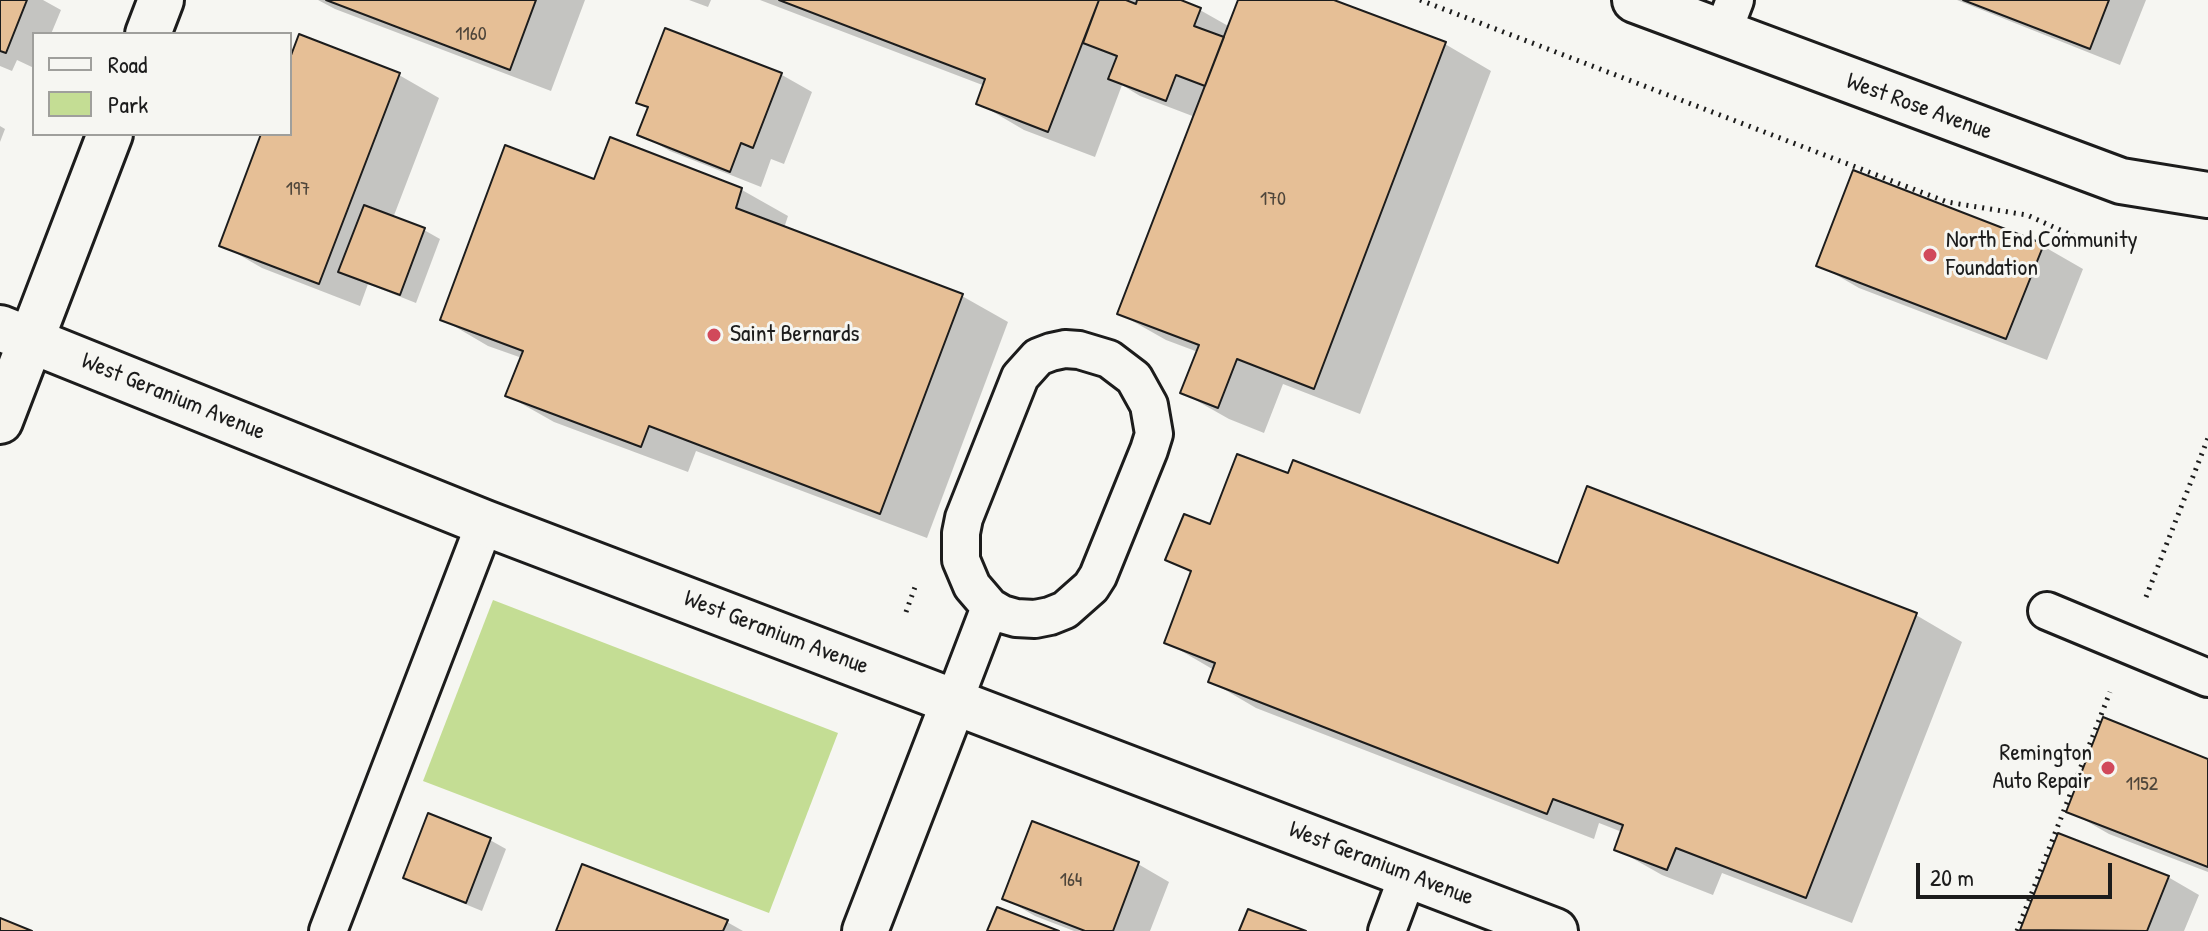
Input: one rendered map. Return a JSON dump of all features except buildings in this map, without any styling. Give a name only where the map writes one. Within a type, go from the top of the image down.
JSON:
[{"type":"street","points":[[149,32],[161,0]]},
{"type":"street","name":"West Rose Avenue","points":[[1635,0],[1728,17],[2121,181],[2208,195]]},
{"type":"street","points":[[0,421],[16,334],[109,136]]},
{"type":"street","name":"West Geranium Avenue","points":[[16,334],[485,523],[1555,931]]},
{"type":"street","points":[[865,931],[954,701]]},
{"type":"lane","points":[[1065,349],[1109,359],[1134,378],[1149,405],[1154,434],[1098,576],[1081,598],[1050,616],[1016,618],[990,607],[972,586],[966,573],[961,560],[961,533],[964,518],[1020,377],[1038,357],[1065,349]]},
{"type":"lane","points":[[328,931],[485,523]]},
{"type":"lane","points":[[954,701],[990,607]]},
{"type":"lane","points":[[2047,611],[2208,678]]},
{"type":"lane","points":[[1387,931],[1408,875]]},
{"type":"path","points":[[1420,0],[1947,202],[2027,215],[2098,247],[2109,242]]},
{"type":"green space","points":[[493,600],[838,733],[769,913],[423,781]]},
{"type":"place","name":"North End Community Foundation","points":[[1930,255]]},
{"type":"place","name":"Saint Bernards","points":[[714,335]]},
{"type":"place","name":"Remington Auto Repair","points":[[2108,768]]}]
